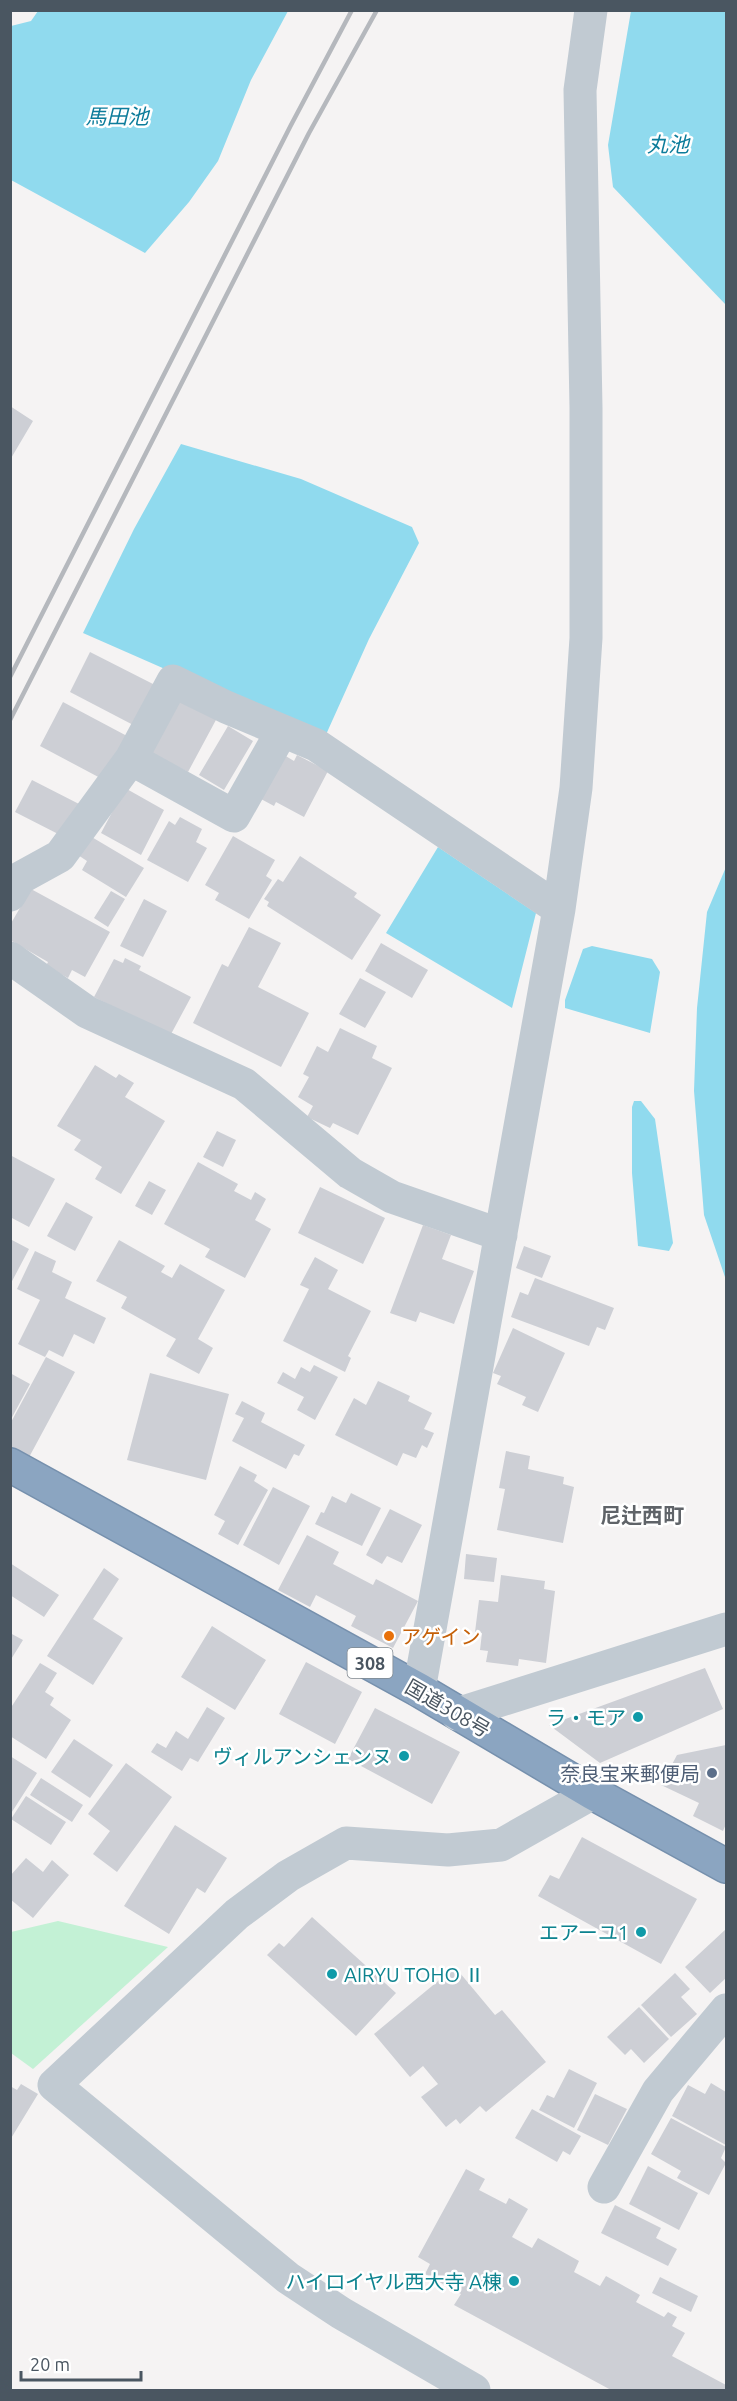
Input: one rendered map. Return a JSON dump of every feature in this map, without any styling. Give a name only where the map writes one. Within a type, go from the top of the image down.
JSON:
[{"type":"highway","name":"国道308号","points":[[10,1465],[419,1690],[593,1793],[726,1866]]},
{"type":"street","points":[[419,1690],[559,909],[576,788],[586,638],[586,408],[580,90],[591,10]]},
{"type":"street","points":[[10,895],[20,878],[60,856],[131,759],[173,681],[282,732],[316,745],[559,909]]},
{"type":"street","points":[[131,759],[234,816],[282,732]]},
{"type":"street","points":[[10,957],[87,1012],[244,1084],[350,1173],[392,1197],[501,1235]]},
{"type":"street","points":[[457,1714],[726,1629]]},
{"type":"street","points":[[474,2391],[341,2313],[288,2278],[54,2085],[237,1914],[288,1876],[346,1843],[448,1850],[501,1845],[593,1793]]},
{"type":"street","points":[[604,2187],[658,2091],[726,2010]]},
{"type":"green space","points":[[58,1921],[168,1947],[33,2069],[11,2053],[11,1932]]},
{"type":"water","name":"馬田池","points":[[38,11],[288,11],[251,80],[218,161],[189,202],[145,253],[11,180],[11,26],[31,21]]},
{"type":"water","name":"丸池","points":[[631,11],[726,11],[726,305],[613,187],[608,145]]},
{"type":"water","points":[[181,444],[301,479],[412,527],[419,543],[369,639],[324,739],[83,633],[134,529]]},
{"type":"water","points":[[438,847],[536,913],[512,1008],[386,933]]},
{"type":"water","points":[[726,867],[726,1280],[704,1215],[694,1091],[697,1008],[707,912]]},
{"type":"water","points":[[592,946],[652,959],[660,972],[650,1033],[565,1008],[565,1000],[583,949]]},
{"type":"water","points":[[634,1101],[641,1101],[655,1119],[673,1243],[669,1251],[638,1246],[632,1173],[632,1107]]},
{"type":"building","points":[[10,406],[33,421],[10,460]]},
{"type":"building","points":[[90,652],[155,685],[139,728],[70,692]]},
{"type":"building","points":[[178,698],[217,718],[188,772],[149,752]]},
{"type":"building","points":[[63,702],[127,736],[104,780],[40,746]]},
{"type":"building","points":[[228,726],[253,741],[224,790],[199,775]]},
{"type":"building","points":[[284,755],[294,761],[297,755],[328,771],[304,817],[276,802],[274,806],[261,799]]},
{"type":"building","points":[[32,780],[81,805],[64,837],[15,812]]},
{"type":"building","points":[[125,788],[164,810],[141,855],[101,833]]},
{"type":"building","points":[[180,817],[202,829],[196,842],[207,848],[188,882],[147,860],[169,821],[175,825]]},
{"type":"building","points":[[90,836],[144,868],[126,897],[82,870],[87,861],[78,855]]},
{"type":"building","points":[[233,836],[275,860],[266,876],[272,880],[249,919],[215,900],[219,893],[205,885]]},
{"type":"building","points":[[300,856],[357,893],[354,897],[381,915],[352,960],[267,906],[269,902],[264,899],[278,879],[283,882]]},
{"type":"building","points":[[31,889],[110,932],[85,977],[72,970],[68,978],[46,966],[48,962],[10,940],[10,925]]},
{"type":"building","points":[[111,891],[125,899],[108,927],[94,918]]},
{"type":"building","points":[[144,899],[167,911],[143,957],[120,946]]},
{"type":"building","points":[[249,927],[281,943],[258,987],[309,1013],[281,1067],[193,1023],[222,964],[228,967]]},
{"type":"building","points":[[381,943],[428,970],[412,998],[365,971]]},
{"type":"building","points":[[125,958],[141,966],[139,970],[191,997],[170,1036],[94,997],[114,959],[123,963]]},
{"type":"building","points":[[360,978],[386,992],[365,1028],[339,1014]]},
{"type":"building","points":[[340,1028],[377,1046],[372,1058],[392,1068],[358,1135],[333,1123],[330,1128],[307,1117],[313,1106],[298,1097],[309,1077],[303,1074],[317,1046],[328,1052]]},
{"type":"building","points":[[95,1065],[116,1078],[119,1074],[134,1083],[125,1097],[165,1121],[121,1194],[95,1179],[102,1167],[74,1150],[81,1140],[57,1126]]},
{"type":"building","points":[[217,1131],[236,1140],[223,1167],[203,1157]]},
{"type":"building","points":[[10,1155],[55,1179],[29,1227],[10,1217]]},
{"type":"building","points":[[198,1162],[238,1184],[234,1191],[251,1200],[255,1192],[266,1199],[255,1220],[271,1229],[245,1278],[205,1257],[210,1249],[164,1224]]},
{"type":"building","points":[[149,1181],[166,1190],[152,1215],[135,1206]]},
{"type":"building","points":[[320,1187],[385,1218],[363,1264],[298,1233]]},
{"type":"building","points":[[66,1202],[93,1217],[75,1251],[47,1236]]},
{"type":"building","points":[[423,1225],[451,1235],[442,1259],[474,1271],[454,1324],[420,1312],[416,1322],[390,1313]]},
{"type":"building","points":[[10,1239],[29,1249],[10,1285]]},
{"type":"building","points":[[119,1240],[165,1266],[161,1272],[172,1278],[180,1264],[225,1290],[198,1339],[213,1348],[199,1374],[166,1356],[176,1339],[121,1308],[127,1297],[96,1281]]},
{"type":"building","points":[[524,1246],[551,1256],[542,1278],[516,1268]]},
{"type":"building","points":[[35,1251],[56,1261],[52,1272],[72,1282],[65,1298],[106,1318],[94,1344],[74,1334],[63,1357],[49,1350],[45,1357],[18,1344],[40,1300],[17,1289]]},
{"type":"building","points":[[315,1257],[338,1270],[328,1289],[371,1311],[348,1356],[351,1358],[345,1372],[283,1341],[309,1289],[300,1285]]},
{"type":"building","points":[[535,1278],[614,1308],[605,1330],[597,1327],[589,1346],[511,1317],[520,1292],[528,1295]]},
{"type":"building","points":[[513,1328],[565,1353],[538,1412],[522,1405],[526,1397],[497,1384],[501,1376],[493,1373]]},
{"type":"building","points":[[46,1357],[75,1372],[27,1461],[10,1452],[10,1424]]},
{"type":"building","points":[[314,1365],[338,1377],[315,1420],[297,1410],[304,1397],[277,1383],[283,1372],[295,1379],[301,1367],[310,1372]]},
{"type":"building","points":[[10,1373],[30,1384],[10,1421]]},
{"type":"building","points":[[150,1373],[229,1394],[206,1480],[127,1460]]},
{"type":"building","points":[[378,1381],[410,1396],[408,1401],[432,1413],[424,1429],[434,1433],[427,1448],[422,1445],[416,1458],[403,1453],[397,1466],[335,1435],[354,1398],[366,1405]]},
{"type":"building","points":[[242,1401],[265,1413],[261,1422],[305,1445],[299,1456],[294,1454],[286,1469],[232,1441],[244,1418],[235,1414]]},
{"type":"building","points":[[506,1451],[530,1456],[528,1469],[564,1477],[563,1484],[574,1487],[563,1543],[497,1530],[505,1489],[499,1488]]},
{"type":"building","points":[[240,1466],[257,1475],[254,1481],[268,1490],[238,1545],[218,1534],[225,1521],[214,1515]]},
{"type":"building","points":[[273,1487],[310,1506],[279,1565],[243,1545]]},
{"type":"building","points":[[351,1493],[381,1508],[362,1546],[315,1524],[321,1512],[324,1513],[332,1496],[346,1503]]},
{"type":"building","points":[[390,1509],[422,1525],[402,1563],[387,1556],[382,1564],[366,1555]]},
{"type":"building","points":[[307,1535],[339,1552],[333,1564],[373,1585],[376,1579],[418,1601],[393,1648],[351,1626],[356,1616],[316,1595],[310,1607],[278,1590]]},
{"type":"building","points":[[466,1554],[497,1558],[494,1582],[464,1579]]},
{"type":"building","points":[[10,1563],[59,1595],[44,1617],[10,1595]]},
{"type":"building","points":[[104,1568],[119,1579],[93,1619],[123,1638],[93,1685],[47,1656]]},
{"type":"building","points":[[501,1575],[545,1581],[544,1589],[555,1591],[546,1663],[519,1659],[518,1666],[486,1662],[488,1651],[480,1650],[482,1633],[475,1632],[479,1600],[498,1602]]},
{"type":"building","points":[[212,1626],[266,1660],[235,1710],[181,1677]]},
{"type":"building","points":[[10,1633],[23,1640],[10,1661]]},
{"type":"building","points":[[306,1662],[362,1692],[335,1744],[279,1714]]},
{"type":"building","points":[[40,1663],[57,1673],[45,1692],[54,1698],[50,1705],[71,1720],[46,1759],[10,1736],[10,1709]]},
{"type":"building","name":"ラ・モア","points":[[705,1668],[723,1709],[600,1763],[549,1725]]},
{"type":"building","points":[[207,1707],[225,1718],[198,1762],[190,1758],[182,1771],[151,1752],[157,1743],[166,1748],[176,1731],[188,1739]]},
{"type":"building","name":"ヴィルアンシェンヌ","points":[[375,1708],[460,1752],[432,1804],[348,1759]]},
{"type":"building","points":[[74,1739],[113,1765],[90,1798],[51,1772]]},
{"type":"building","points":[[726,1745],[726,1824],[723,1831],[693,1816],[699,1803],[661,1785],[677,1755]]},
{"type":"building","points":[[10,1756],[37,1773],[10,1815]]},
{"type":"building","points":[[126,1763],[172,1797],[117,1872],[93,1854],[110,1831],[88,1814]]},
{"type":"building","points":[[41,1778],[83,1805],[72,1822],[30,1795]]},
{"type":"building","points":[[26,1796],[66,1822],[51,1845],[11,1819]]},
{"type":"building","points":[[175,1825],[227,1858],[205,1893],[197,1888],[169,1934],[124,1906]]},
{"type":"building","name":"エアーユ1","points":[[582,1837],[697,1899],[661,1964],[538,1896],[550,1875],[559,1879]]},
{"type":"building","points":[[26,1858],[43,1872],[52,1860],[69,1875],[33,1918],[10,1899],[10,1876]]},
{"type":"building","name":"AIRYU TOHO Ⅱ","points":[[312,1917],[396,1993],[356,2036],[267,1955],[279,1943],[284,1947]]},
{"type":"building","points":[[726,1929],[726,1978],[710,1993],[685,1967]]},
{"type":"building","points":[[455,1967],[495,2015],[502,2010],[546,2062],[486,2112],[480,2106],[460,2124],[456,2119],[446,2127],[421,2097],[438,2084],[423,2066],[410,2077],[374,2034]]},
{"type":"building","points":[[675,1973],[690,1989],[681,1997],[697,2014],[671,2037],[641,2005]]},
{"type":"building","points":[[639,2007],[669,2039],[644,2063],[631,2049],[625,2055],[607,2037]]},
{"type":"building","points":[[569,2069],[597,2083],[574,2128],[539,2110],[547,2095],[554,2098]]},
{"type":"building","points":[[711,2083],[726,2092],[726,2145],[672,2116],[688,2085],[705,2094]]},
{"type":"building","points":[[21,2084],[38,2094],[10,2140],[10,2086],[17,2090]]},
{"type":"building","points":[[595,2094],[627,2109],[608,2145],[577,2130]]},
{"type":"building","points":[[532,2109],[581,2136],[570,2155],[563,2151],[557,2162],[515,2138]]},
{"type":"building","points":[[671,2118],[726,2147],[721,2158],[726,2163],[709,2195],[677,2178],[681,2171],[651,2154]]},
{"type":"building","points":[[648,2166],[698,2193],[679,2230],[629,2204]]},
{"type":"building","name":"ハイロイヤル西大寺 A棟","points":[[466,2169],[485,2179],[479,2190],[506,2204],[509,2198],[528,2209],[512,2237],[532,2248],[538,2238],[579,2261],[574,2272],[600,2286],[606,2276],[640,2295],[636,2302],[664,2317],[668,2312],[677,2317],[672,2326],[685,2333],[672,2356],[726,2385],[726,2390],[611,2390],[454,2305],[461,2294],[425,2274],[430,2264],[418,2257]]},
{"type":"building","points":[[615,2205],[661,2228],[656,2238],[677,2249],[668,2266],[601,2233]]},
{"type":"building","points":[[660,2277],[698,2296],[691,2312],[652,2293]]},
{"type":"railway","points":[[10,677],[291,125],[352,10]]},
{"type":"railway","points":[[10,720],[309,133],[377,10]]},
{"type":"place","name":"アゲイン","points":[[389,1636]]},
{"type":"place","name":"ラ・モア","points":[[638,1717]]},
{"type":"place","name":"ヴィルアンシェンヌ","points":[[404,1756]]},
{"type":"place","name":"奈良宝来郵便局","points":[[712,1773]]},
{"type":"place","name":"エアーユ1","points":[[641,1932]]},
{"type":"place","name":"AIRYU TOHO Ⅱ","points":[[332,1974]]},
{"type":"place","name":"ハイロイヤル西大寺 A棟","points":[[514,2281]]},
{"type":"district","name":"尼辻西町","points":[[642,1515]]}]
